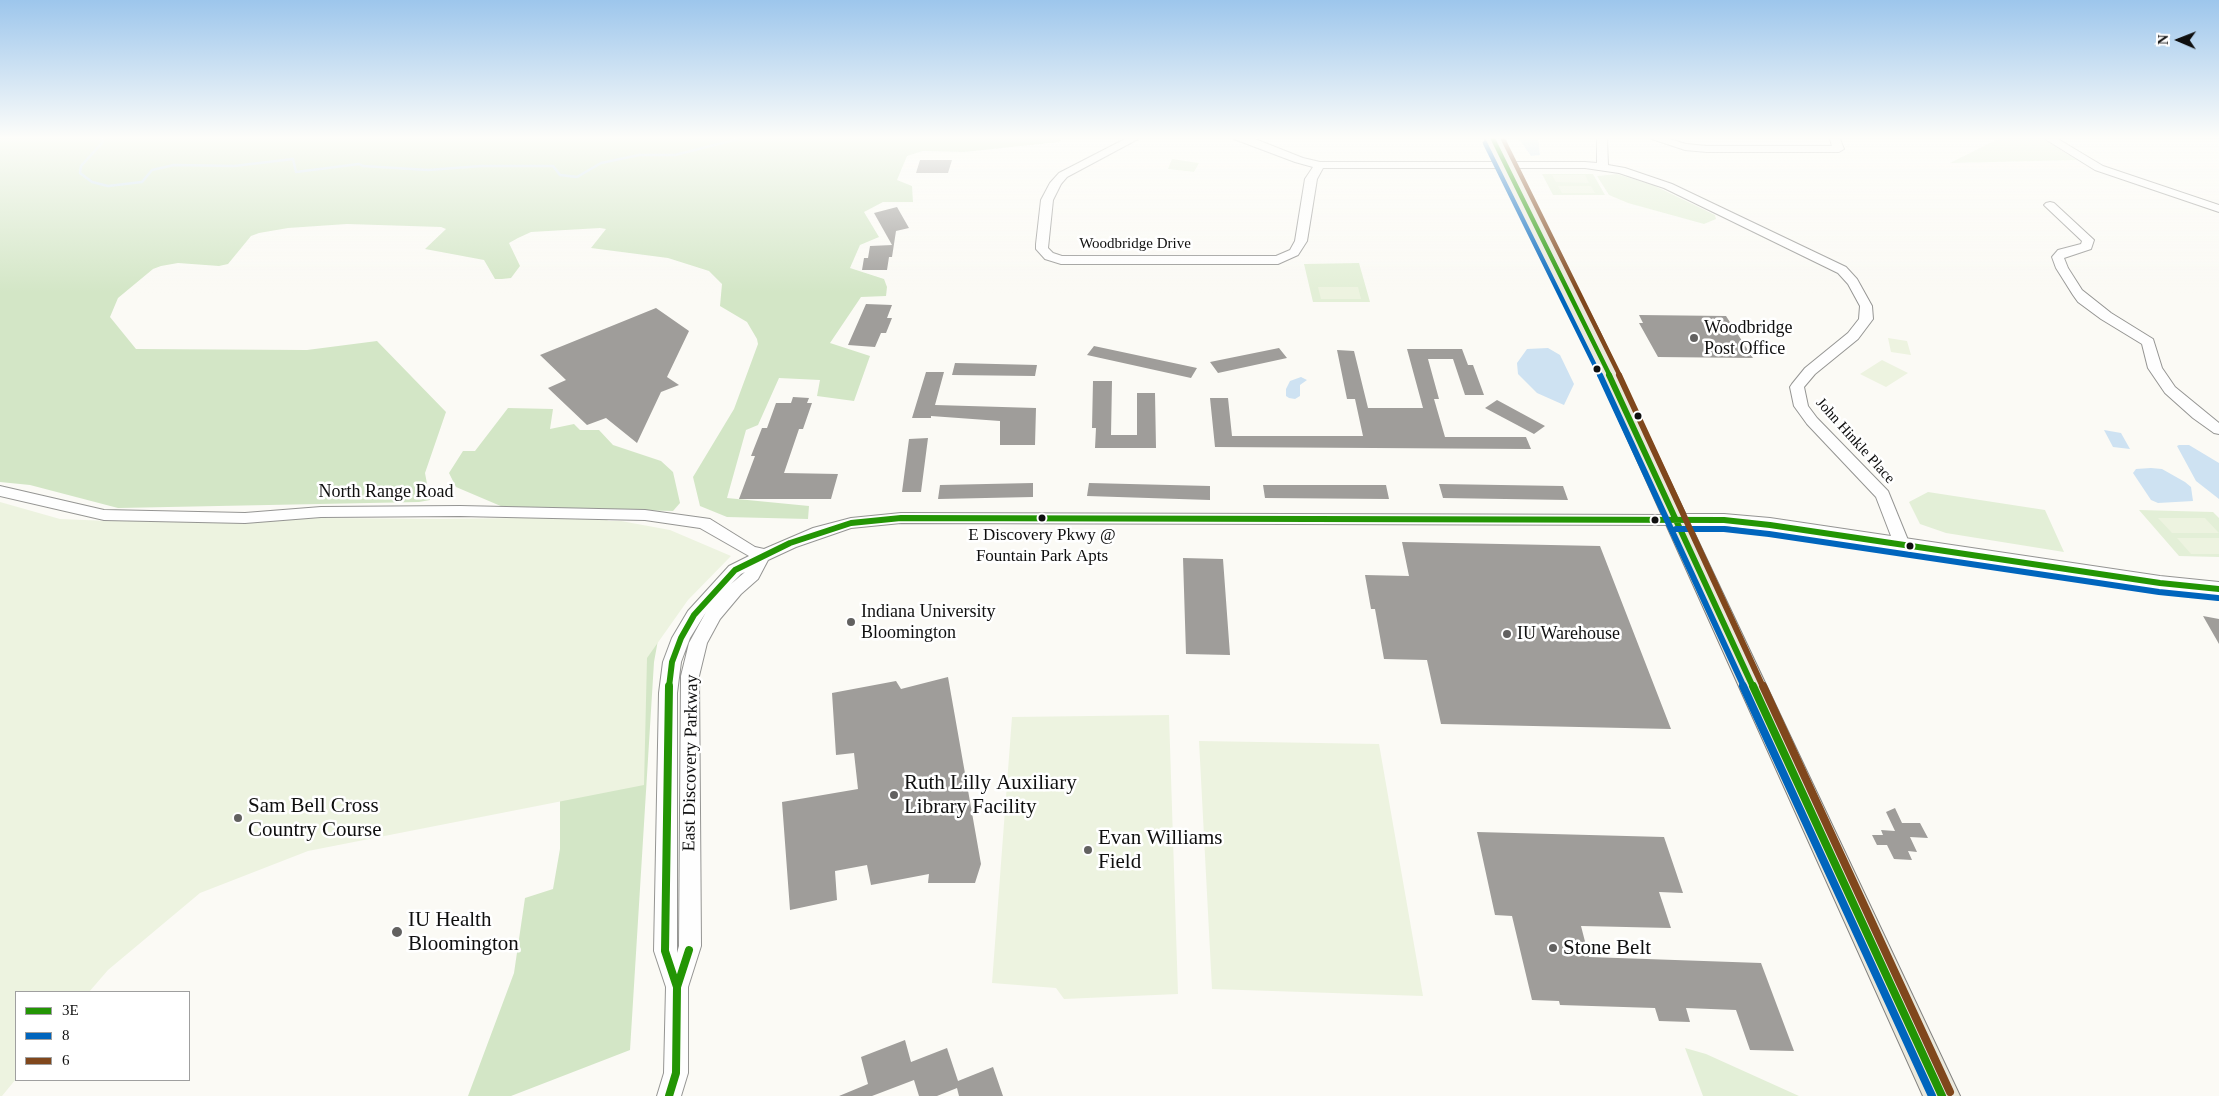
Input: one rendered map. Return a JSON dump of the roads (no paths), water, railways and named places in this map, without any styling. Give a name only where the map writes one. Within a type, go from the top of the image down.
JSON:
[{"type":"main road","points":[[1519,190],[1590,333],[1942,1096]]},
{"type":"street","name":"Woodbridge Drive","points":[[1052,190],[1047,200],[1042,249],[1049,256],[1061,260],[1099,261],[1278,260],[1294,252],[1299,247],[1309,190]]},
{"type":"street","name":"John Hinkle Place","points":[[1677,190],[1842,270],[1853,282],[1866,306],[1866,319],[1853,336],[1810,371],[1797,387],[1801,406],[1812,420],[1883,495],[1902,545]]},
{"type":"street","points":[[2164,190],[2219,209]]},
{"type":"street","points":[[2050,205],[2088,240],[2087,246],[2062,253],[2058,257],[2062,268],[2083,299],[2148,342],[2155,368],[2170,390],[2198,416],[2219,430]]},
{"type":"street","name":"North Range Road","points":[[0,491],[104,515],[245,518],[321,512],[460,511],[657,516],[704,523],[750,551],[764,557]]},
{"type":"street","points":[[764,557],[819,532],[851,523],[901,518],[1676,520],[1742,522],[2146,581],[2219,589]]},
{"type":"street","name":"East Discovery Parkway","points":[[669,1096],[676,1073],[677,987],[690,946],[690,676],[698,643],[713,615],[735,590],[752,575],[764,557]]},
{"type":"water","points":[[1548,348],[1560,355],[1574,384],[1564,405],[1537,393],[1518,374],[1517,363],[1527,349]]},
{"type":"water","points":[[1301,377],[1307,380],[1300,385],[1300,396],[1295,399],[1286,396],[1286,389],[1290,381]]},
{"type":"water","points":[[2104,430],[2121,433],[2130,449],[2113,447]]},
{"type":"water","points":[[2189,445],[2219,463],[2219,499],[2196,481],[2177,446]]},
{"type":"water","points":[[2136,469],[2162,469],[2185,482],[2191,487],[2193,501],[2158,503],[2151,500],[2133,473]]},
{"type":"place","name":"Woodbridge Post Office","points":[[1694,338]]},
{"type":"place","name":"E Discovery Pkwy @ Fountain Park Apts","points":[[1042,518]]},
{"type":"place","name":"Indiana University Bloomington","points":[[851,622]]},
{"type":"place","name":"IU Warehouse","points":[[1507,634]]},
{"type":"place","name":"Ruth Lilly Auxiliary Library Facility","points":[[894,795]]},
{"type":"place","name":"Sam Bell Cross Country Course","points":[[238,818]]},
{"type":"place","name":"Evan Williams Field","points":[[1088,850]]},
{"type":"place","name":"IU Health Bloomington","points":[[397,932]]},
{"type":"place","name":"Stone Belt","points":[[1553,948]]}]
